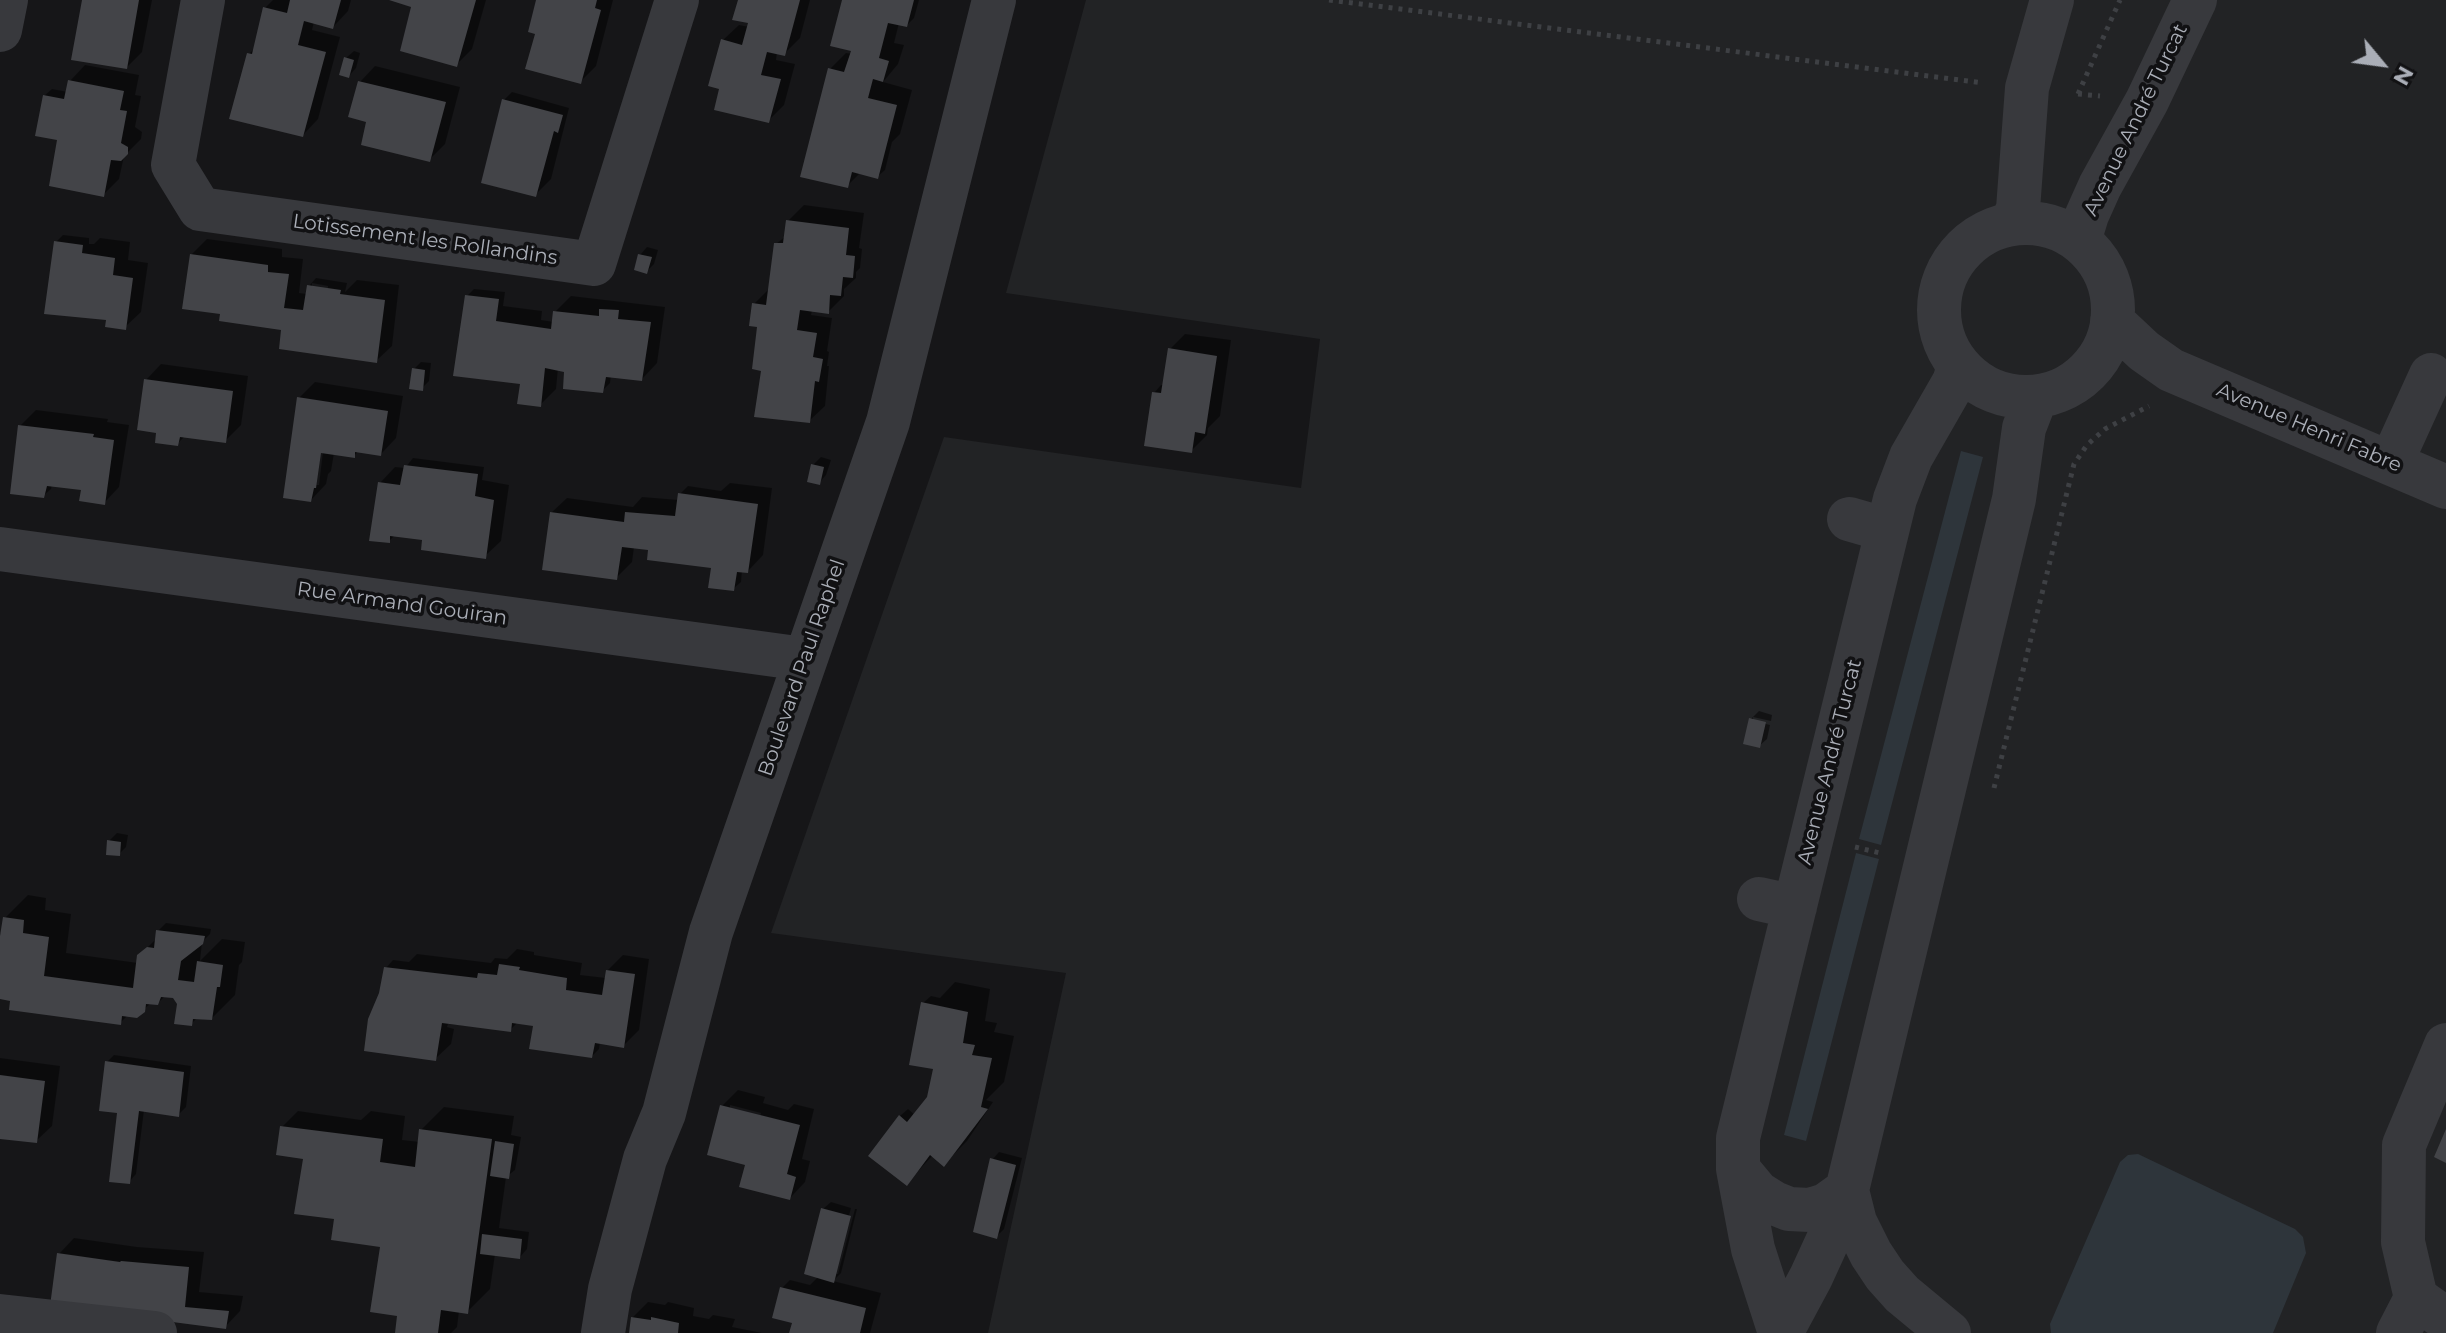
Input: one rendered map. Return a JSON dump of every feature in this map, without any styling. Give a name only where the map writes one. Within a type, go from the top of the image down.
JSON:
[{"type":"street","points":[[0,30],[6,0]]},
{"type":"street","name":"Lotissement les Rollandins","points":[[203,0],[173,165],[200,209],[594,264],[677,0]]},
{"type":"street","name":"Boulevard Paul Raphel","points":[[603,1333],[610,1289],[645,1159],[664,1113],[711,932],[888,422],[994,0]]},
{"type":"street","points":[[2011,224],[2018,209],[2027,88],[2052,0]]},
{"type":"street","name":"Avenue André Turcat","points":[[2079,241],[2100,186],[2147,101],[2195,0]]},
{"type":"street","points":[[2011,224],[2046,225],[2064,231],[2079,241],[2099,263],[2111,290],[2112,321],[2103,350],[2087,373],[2064,389],[2036,397],[2007,396],[1981,386],[1959,367],[1946,345],[1939,320],[1940,293],[1949,269],[1965,248],[1986,232],[2011,224]]},
{"type":"street","name":"Avenue Henri Fabre","points":[[2112,321],[2144,351],[2162,385]]},
{"type":"street","name":"Avenue Henri Fabre","points":[[2087,373],[2111,366],[2136,365],[2162,385],[2391,463],[2446,487]]},
{"type":"street","name":"Avenue André Turcat","points":[[1781,1333],[1753,1249],[1738,1169],[1738,1138],[1777,903],[1868,525],[1911,457],[1954,382],[1959,367]]},
{"type":"street","points":[[2391,463],[2431,375]]},
{"type":"street","name":"Avenue André Turcat","points":[[1781,1333],[1811,1277],[1847,1190],[2014,499],[2024,428],[2036,397]]},
{"type":"street","name":"Rue Armand Gouiran","points":[[0,549],[804,659]]},
{"type":"street","points":[[2420,1317],[2403,1242],[2404,1145],[2446,1045]]},
{"type":"street","points":[[1738,1169],[1758,1193],[1789,1209],[1810,1210],[1826,1205],[1847,1190],[1855,1222],[1885,1275],[1902,1294],[1949,1333]]},
{"type":"street","points":[[0,1316],[155,1333]]},
{"type":"path","points":[[1329,0],[1984,83]]},
{"type":"path","points":[[2078,94],[2120,0]]},
{"type":"path","points":[[2067,93],[2103,97]]},
{"type":"path","points":[[1990,801],[2074,464],[2087,445],[2105,429],[2148,407],[2162,385]]},
{"type":"path","points":[[1847,845],[1890,856]]},
{"type":"shaded area","points":[[1086,0],[2446,0],[2446,1333],[988,1333],[1066,973],[771,933],[944,437],[1301,488],[1320,339],[1006,293]]},
{"type":"shaded area","points":[[1961,451],[1983,457],[1881,845],[1859,839]]},
{"type":"shaded area","points":[[1856,853],[1879,859],[1806,1141],[1784,1135]]},
{"type":"shaded area","points":[[2138,1154],[2295,1229],[2303,1237],[2306,1253],[2273,1333],[2051,1333],[2050,1324],[2120,1162],[2128,1155]]},
{"type":"building","points":[[82,0],[139,0],[127,69],[71,60]]},
{"type":"building","points":[[290,0],[341,0],[333,29],[304,21],[298,45],[326,52],[303,137],[229,119],[247,53],[252,54],[263,7],[287,13]]},
{"type":"building","points":[[389,0],[476,0],[457,67],[400,51],[411,7]]},
{"type":"building","points":[[536,0],[597,0],[595,8],[601,10],[581,84],[525,69],[535,34],[528,32]]},
{"type":"building","points":[[738,0],[800,0],[785,56],[767,52],[761,75],[781,79],[769,123],[714,110],[719,89],[708,86],[721,39],[742,45],[748,23],[732,20]]},
{"type":"building","points":[[842,0],[914,0],[907,27],[888,23],[879,58],[889,61],[883,82],[873,79],[868,98],[897,105],[878,179],[852,172],[848,188],[800,177],[828,68],[844,72],[851,51],[830,46]]},
{"type":"building","points":[[344,57],[354,60],[349,78],[339,75]]},
{"type":"building","points":[[68,80],[124,91],[120,110],[127,111],[121,143],[128,147],[128,154],[121,161],[111,160],[104,197],[49,186],[57,140],[35,136],[43,95],[64,99]]},
{"type":"building","points":[[358,81],[446,102],[430,162],[361,145],[366,122],[348,117]]},
{"type":"building","points":[[502,99],[563,115],[558,133],[554,131],[536,197],[481,183]]},
{"type":"building","points":[[786,220],[849,228],[846,255],[855,256],[853,278],[843,277],[841,296],[830,295],[829,314],[800,310],[797,330],[817,333],[813,357],[823,359],[819,382],[815,381],[810,423],[754,417],[761,371],[752,369],[757,327],[749,326],[752,303],[766,305],[774,243],[783,243]]},
{"type":"building","points":[[54,241],[83,245],[82,253],[115,258],[113,275],[133,278],[126,330],[105,327],[106,320],[44,314]]},
{"type":"building","points":[[190,254],[268,265],[268,272],[289,274],[284,308],[303,310],[307,285],[341,290],[340,294],[385,300],[377,363],[279,349],[281,330],[219,321],[220,314],[182,309]]},
{"type":"building","points":[[638,254],[652,257],[647,274],[634,270]]},
{"type":"building","points":[[465,295],[499,299],[496,321],[551,329],[553,311],[599,316],[599,309],[619,310],[618,319],[651,322],[642,381],[606,377],[603,393],[563,389],[564,372],[545,368],[541,407],[517,404],[520,384],[453,376]]},
{"type":"building","points":[[1168,348],[1217,356],[1205,434],[1195,432],[1192,453],[1144,446],[1152,392],[1161,393]]},
{"type":"building","points":[[412,368],[425,370],[423,391],[409,389]]},
{"type":"building","points":[[144,379],[233,391],[226,443],[180,437],[178,446],[155,443],[156,433],[137,430]]},
{"type":"building","points":[[297,397],[388,411],[381,456],[355,452],[355,458],[321,453],[311,502],[283,498]]},
{"type":"building","points":[[18,425],[94,434],[93,437],[114,440],[105,505],[79,501],[81,490],[47,486],[44,498],[10,494]]},
{"type":"building","points":[[811,464],[824,467],[820,485],[807,482]]},
{"type":"building","points":[[404,465],[478,474],[475,496],[494,500],[486,559],[421,550],[422,540],[390,536],[390,543],[369,541],[378,482],[400,485]]},
{"type":"building","points":[[678,493],[758,504],[748,573],[737,572],[734,591],[708,588],[711,568],[647,560],[648,550],[622,547],[617,580],[542,570],[550,512],[624,522],[625,512],[675,516]]},
{"type":"building","points":[[1749,718],[1766,722],[1760,748],[1743,744]]},
{"type":"building","points":[[107,840],[121,842],[120,856],[106,855]]},
{"type":"building","points":[[3,917],[24,920],[23,933],[49,937],[44,976],[133,988],[137,955],[147,947],[154,948],[156,930],[205,936],[203,944],[181,961],[178,980],[194,982],[197,961],[223,965],[212,1020],[193,1019],[192,1026],[174,1024],[177,1004],[173,998],[161,997],[158,1005],[146,1004],[145,1012],[137,1018],[122,1016],[121,1025],[9,1010],[10,1001],[0,999]]},
{"type":"building","points":[[499,964],[567,978],[566,990],[602,995],[606,970],[635,974],[624,1048],[595,1043],[592,1058],[529,1049],[533,1026],[512,1023],[511,1032],[442,1023],[436,1061],[364,1051],[368,1019],[379,993],[384,967],[477,978],[478,973],[497,975]]},
{"type":"building","points":[[921,1002],[968,1012],[963,1043],[975,1045],[972,1055],[992,1058],[981,1107],[988,1109],[944,1167],[930,1155],[907,1186],[868,1156],[899,1115],[907,1122],[927,1097],[933,1069],[909,1065]]},
{"type":"building","points":[[105,1061],[184,1072],[179,1117],[139,1111],[130,1184],[109,1182],[117,1113],[99,1111]]},
{"type":"building","points":[[0,1075],[45,1081],[37,1143],[0,1139]]},
{"type":"building","points":[[720,1105],[800,1125],[787,1174],[796,1177],[790,1200],[739,1187],[745,1165],[707,1155]]},
{"type":"building","points":[[280,1126],[383,1139],[380,1162],[415,1167],[419,1129],[492,1139],[468,1314],[441,1310],[438,1333],[395,1333],[397,1316],[370,1312],[380,1247],[331,1240],[334,1219],[294,1214],[303,1159],[276,1155]]},
{"type":"building","points":[[2446,1129],[2446,1163],[2434,1157]]},
{"type":"building","points":[[495,1141],[514,1144],[509,1179],[490,1176]]},
{"type":"building","points":[[990,1158],[1016,1165],[997,1239],[973,1232]]},
{"type":"building","points":[[821,1208],[851,1216],[834,1283],[804,1274]]},
{"type":"building","points":[[482,1234],[522,1239],[520,1259],[480,1254]]},
{"type":"building","points":[[57,1253],[189,1267],[185,1307],[229,1311],[226,1329],[50,1306]]},
{"type":"building","points":[[780,1287],[866,1308],[860,1333],[789,1333],[792,1323],[772,1318]]},
{"type":"building","points":[[631,1317],[651,1320],[651,1317],[679,1323],[678,1333],[629,1333]]}]
